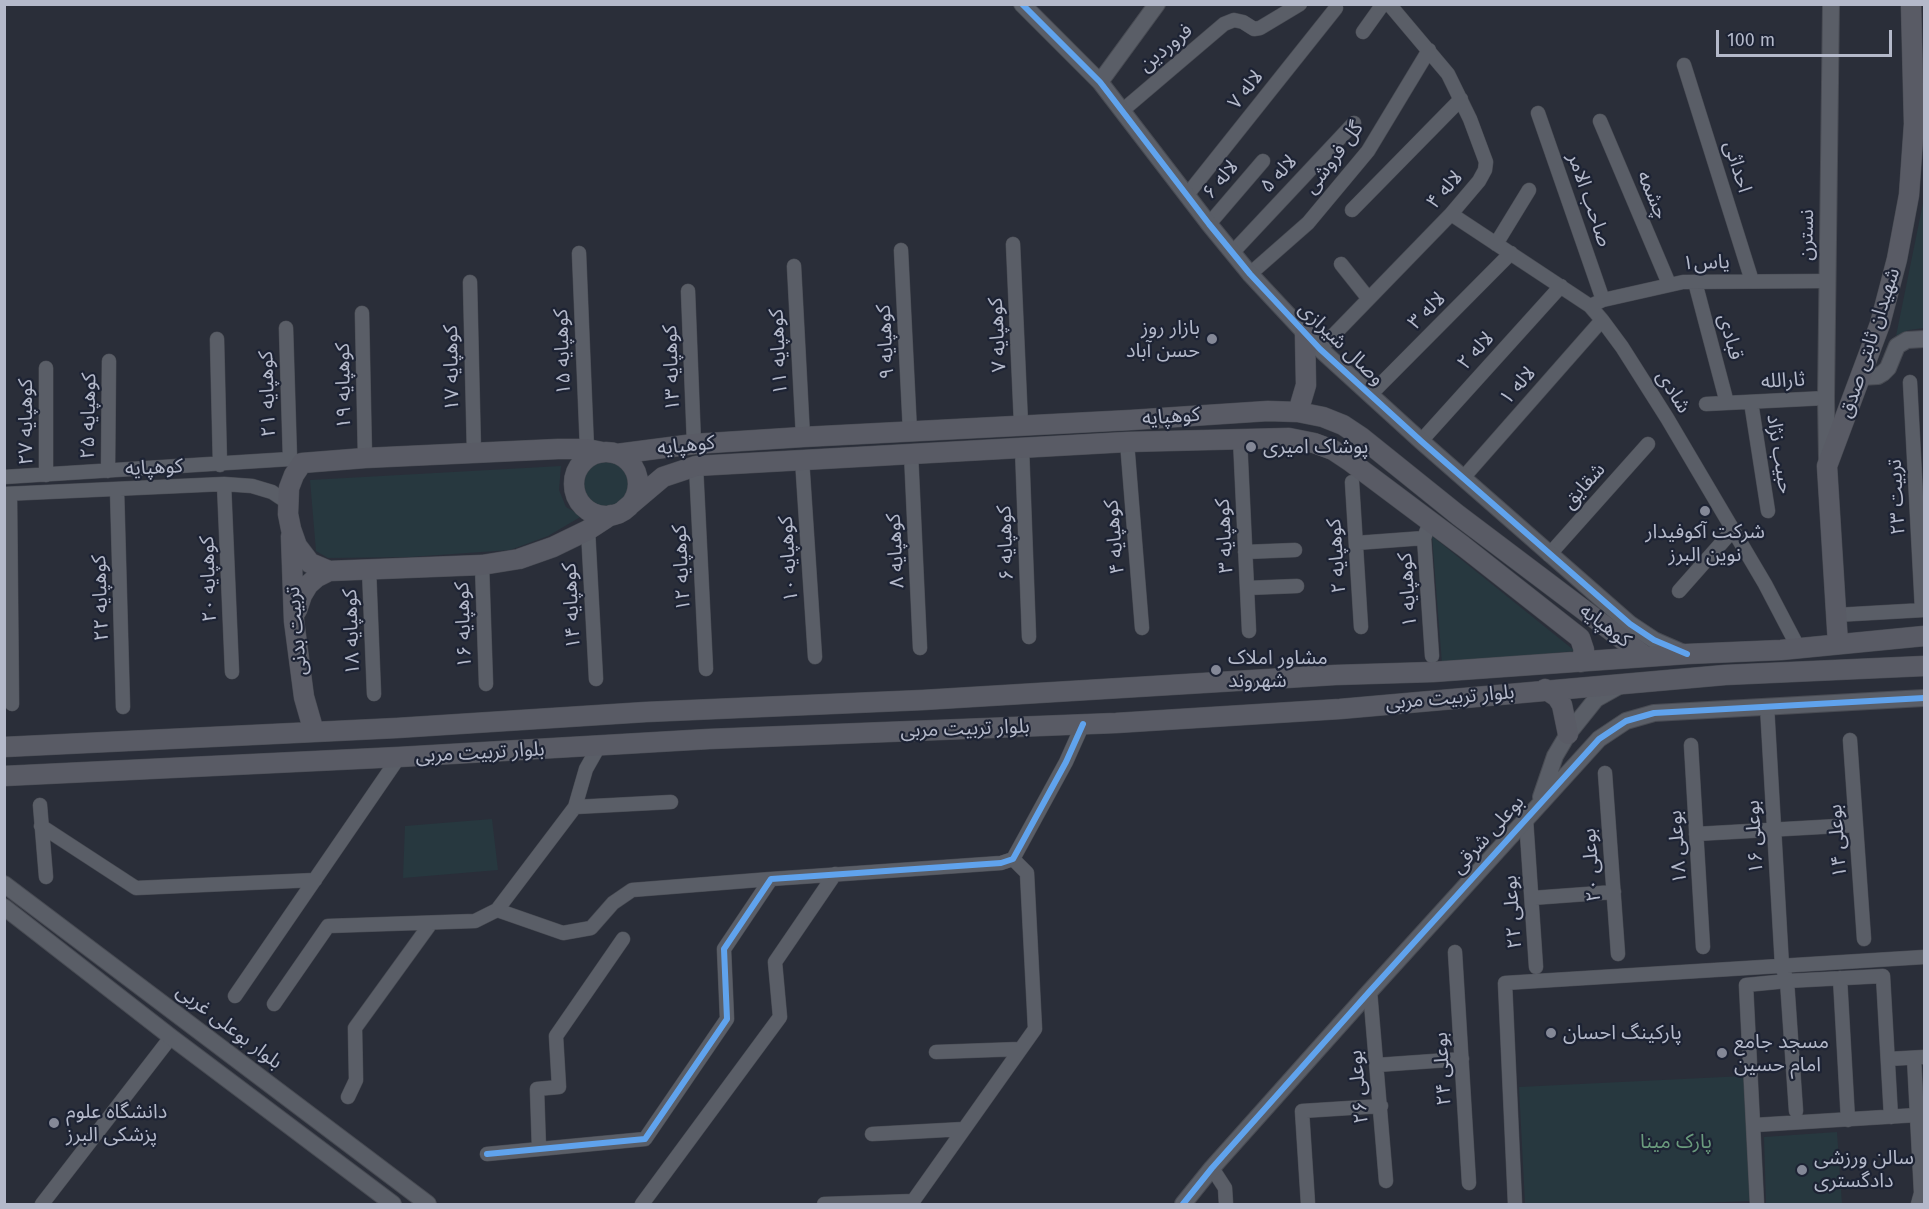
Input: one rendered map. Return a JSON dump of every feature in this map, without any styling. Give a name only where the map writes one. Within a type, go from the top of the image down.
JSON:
[{"type":"main road","name":"شهیدان ثابتی صدق","points":[[1838,645],[1827,466],[1862,377],[1898,259],[1909,195],[1914,124],[1918,24],[1911,4]]},
{"type":"main road","points":[[1298,412],[1306,385],[1305,334]]},
{"type":"main road","name":"کوهپایه","points":[[296,461],[474,453],[602,451],[1021,424],[1268,411],[1298,412],[1323,417],[1361,437],[1458,515],[1646,657]]},
{"type":"main road","points":[[1021,424],[1022,448]]},
{"type":"main road","name":"کوهپایه","points":[[329,571],[482,565],[519,560],[588,531],[617,513],[663,477],[696,466],[1127,442],[1289,438],[1333,450],[1351,462],[1427,530],[1455,540],[1580,638],[1584,650],[1581,662]]},
{"type":"main road","points":[[602,451],[626,458],[632,466],[638,485],[631,503],[617,513],[601,515],[591,512],[577,498],[574,478],[584,460],[602,451]]},
{"type":"main road","points":[[296,461],[287,502],[291,529],[297,546],[310,563],[329,571]]},
{"type":"main road","points":[[1455,540],[1460,523],[1458,515]]},
{"type":"main road","points":[[1455,540],[1469,530],[1477,528]]},
{"type":"main road","name":"تربیت بدنی","points":[[291,529],[294,621],[304,697],[314,732]]},
{"type":"main road","points":[[294,621],[302,595],[308,585],[329,571]]},
{"type":"main road","points":[[1580,638],[1589,649],[1597,654],[1605,654],[1613,651],[1616,643],[1614,634]]},
{"type":"main road","name":"بلوار تربیت مربی","points":[[4,747],[142,742],[646,712],[923,700],[1335,675],[1433,672],[1687,654],[1798,649],[1924,636]]},
{"type":"main road","name":"بلوار تربیت مربی","points":[[4,776],[709,739],[1083,724],[1340,709],[1545,689],[1725,675],[1924,666]]},
{"type":"main road","points":[[1335,675],[1325,693],[1331,703],[1340,709]]},
{"type":"main road","points":[[1545,689],[1557,697],[1562,705],[1568,734]]},
{"type":"main road","points":[[709,739],[698,731],[696,724],[697,719],[710,710]]},
{"type":"main road","points":[[646,712],[659,719],[662,728],[659,736],[647,743]]},
{"type":"main road","points":[[142,742],[144,769]]},
{"type":"street","name":"وصال شیرازی","points":[[1022,4],[1100,82],[1250,274],[1320,349],[1549,555],[1630,624],[1654,640],[1687,654]]},
{"type":"street","points":[[1100,82],[1157,4]]},
{"type":"street","name":"فروردین","points":[[1123,110],[1224,24],[1234,20],[1244,22],[1254,29],[1260,28],[1300,4]]},
{"type":"street","points":[[1362,32],[1383,4]]},
{"type":"street","name":"لاله ۴","points":[[1320,349],[1451,214],[1479,181],[1485,170],[1486,162],[1461,99],[1448,74],[1389,4]]},
{"type":"street","name":"نسترن","points":[[1827,466],[1831,4]]},
{"type":"street","name":"لاله ۷","points":[[1187,195],[1336,8]]},
{"type":"street","name":"گل فروشی","points":[[1250,274],[1308,223],[1368,151],[1429,50]]},
{"type":"street","name":"احداثی","points":[[1684,65],[1752,281]]},
{"type":"street","points":[[1352,210],[1461,99]]},
{"type":"street","name":"صاحب الامر","points":[[1538,113],[1603,300]]},
{"type":"street","name":"چشمه","points":[[1600,121],[1669,284]]},
{"type":"street","name":"لاله ۵","points":[[1233,252],[1354,123]]},
{"type":"street","name":"لاله ۶","points":[[1209,224],[1263,161]]},
{"type":"street","points":[[1496,244],[1529,190]]},
{"type":"street","name":"شادی","points":[[1451,214],[1590,306],[1602,320],[1648,387],[1764,584],[1798,649]]},
{"type":"street","name":"کوهپایه ۷","points":[[1013,244],[1021,424]]},
{"type":"street","name":"کوهپایه ۹","points":[[901,250],[910,432]]},
{"type":"street","name":"کوهپایه ۱۵","points":[[579,253],[602,451]]},
{"type":"street","name":"لاله ۳","points":[[1370,395],[1511,253]]},
{"type":"street","points":[[1341,264],[1368,298]]},
{"type":"street","name":"کوهپایه ۱۱","points":[[794,266],[803,437]]},
{"type":"street","name":"یاس۱","points":[[1590,306],[1603,300],[1669,284],[1827,281]]},
{"type":"street","name":"کوهپایه ۱۷","points":[[470,282],[474,453]]},
{"type":"street","name":"قبادی","points":[[1695,282],[1727,403]]},
{"type":"street","name":"لاله ۲","points":[[1421,441],[1561,286]]},
{"type":"street","name":"کوهپایه ۱۳","points":[[688,291],[694,444]]},
{"type":"street","name":"کوهپایه ۱۹","points":[[362,313],[365,458]]},
{"type":"street","name":"لاله ۱","points":[[1463,478],[1602,320]]},
{"type":"street","name":"کوهپایه ۲۱","points":[[286,328],[296,461]]},
{"type":"street","points":[[217,339],[220,465]]},
{"type":"street","points":[[1862,377],[1878,376],[1883,373],[1888,368],[1897,346],[1907,340],[1924,339]]},
{"type":"street","name":"کوهپایه ۲۵","points":[[108,471],[109,361]]},
{"type":"street","name":"کوهپایه ۲۷","points":[[46,368],[46,476]]},
{"type":"street","name":"تربیت ۲۳","points":[[1910,382],[1923,610]]},
{"type":"street","name":"ثارالله","points":[[1706,404],[1826,398]]},
{"type":"street","name":"حبیب نژاد","points":[[1751,402],[1768,511]]},
{"type":"street","name":"کوهپایه ۳","points":[[1240,439],[1249,631]]},
{"type":"street","name":"کوهپایه ۴","points":[[1127,442],[1142,628]]},
{"type":"street","name":"شقایق","points":[[1549,555],[1648,444]]},
{"type":"street","name":"کوهپایه ۶","points":[[1022,448],[1029,637]]},
{"type":"street","name":"کوهپایه ۸","points":[[911,453],[920,648]]},
{"type":"street","name":"کوهپایه ۱۰","points":[[802,459],[815,657]]},
{"type":"street","name":"کوهپایه","points":[[4,477],[296,461]]},
{"type":"street","name":"کوهپایه ۱۲","points":[[696,466],[706,669]]},
{"type":"street","name":"کوهپایه ۲","points":[[1352,482],[1361,627]]},
{"type":"street","name":"کوهپایه","points":[[7,494],[224,484],[252,486],[272,492],[287,502]]},
{"type":"street","name":"کوهپایه ۲۰","points":[[224,484],[232,672]]},
{"type":"street","name":"کوهپایه ۲۲","points":[[117,489],[123,706]]},
{"type":"street","points":[[7,494],[12,704]]},
{"type":"street","points":[[1356,543],[1427,530]]},
{"type":"street","name":"کوهپایه ۱","points":[[1427,530],[1432,656]]},
{"type":"street","points":[[1679,591],[1733,530]]},
{"type":"street","name":"کوهپایه ۱۴","points":[[588,531],[596,679]]},
{"type":"street","points":[[1245,552],[1295,550]]},
{"type":"street","name":"کوهپایه ۱۶","points":[[482,565],[486,684]]},
{"type":"street","name":"کوهپایه ۱۸","points":[[369,569],[374,694]]},
{"type":"street","points":[[1247,588],[1297,586]]},
{"type":"street","points":[[1836,615],[1923,610]]},
{"type":"street","points":[[1539,802],[1555,756],[1568,734],[1596,699],[1624,683]]},
{"type":"street","name":"بوعلی شرقی","points":[[1183,1204],[1212,1168],[1539,802],[1599,739],[1626,721],[1654,713],[1924,698]]},
{"type":"street","name":"بوعلی ۱۶","points":[[1767,706],[1782,966],[1787,981],[1796,1111]]},
{"type":"street","points":[[497,910],[563,933],[591,928],[613,903],[632,890],[1001,863],[1013,860],[1066,762],[1083,724]]},
{"type":"street","name":"بوعلی ۱۴","points":[[1850,740],[1864,939]]},
{"type":"street","name":"بوعلی ۱۸","points":[[1691,745],[1703,947]]},
{"type":"street","points":[[274,1004],[328,926],[475,921],[497,910],[575,807],[586,769],[599,746]]},
{"type":"street","points":[[236,996],[399,757]]},
{"type":"street","name":"بوعلی ۲۰","points":[[1605,773],[1618,954]]},
{"type":"street","points":[[575,807],[671,802]]},
{"type":"street","points":[[40,805],[46,877]]},
{"type":"street","name":"بوعلی ۲۲","points":[[1526,819],[1536,967]]},
{"type":"street","points":[[1696,834],[1856,825]]},
{"type":"street","points":[[41,826],[135,888],[315,880]]},
{"type":"street","points":[[824,1204],[913,1203],[1035,1029],[1027,873],[1013,860]]},
{"type":"street","points":[[642,1204],[780,1017],[775,962],[835,874]]},
{"type":"street","points":[[487,1154],[645,1139],[727,1019],[724,949],[771,879]]},
{"type":"street","name":"بلوار بوعلی غربی","points":[[4,885],[428,1204]]},
{"type":"street","points":[[1532,898],[1614,892]]},
{"type":"street","points":[[4,907],[171,1037],[393,1204]]},
{"type":"street","points":[[348,1097],[356,1080],[355,1028],[431,923]]},
{"type":"street","points":[[539,1149],[537,1089],[559,1087],[556,1036],[623,939]]},
{"type":"street","name":"بوعلی ۲۴","points":[[1455,952],[1469,1183]]},
{"type":"street","points":[[1515,1204],[1505,983],[1924,957]]},
{"type":"street","points":[[1757,1204],[1755,1125],[1746,985],[1883,976],[1891,1117]]},
{"type":"street","points":[[1840,978],[1848,1120]]},
{"type":"street","name":"بوعلی ۲۶","points":[[1370,991],[1386,1180]]},
{"type":"street","points":[[42,1204],[171,1037]]},
{"type":"street","points":[[936,1052],[1020,1049]]},
{"type":"street","points":[[1888,1059],[1919,1057],[1917,1115],[1921,1197]]},
{"type":"street","points":[[1377,1065],[1462,1059]]},
{"type":"street","points":[[1308,1204],[1302,1111],[1381,1106]]},
{"type":"street","points":[[1755,1125],[1917,1115]]},
{"type":"street","points":[[872,1134],[964,1129]]},
{"type":"street","points":[[1212,1168],[1225,1188],[1226,1204]]},
{"type":"green space","points":[[1924,171],[1924,328],[1909,330],[1896,336],[1923,203]]},
{"type":"green space","points":[[600,459],[610,459],[625,469],[629,483],[628,492],[619,503],[610,507],[600,507],[585,497],[581,488],[581,478],[591,463]]},
{"type":"green space","points":[[561,466],[559,490],[566,507],[582,516],[548,536],[510,550],[410,557],[328,558],[316,551],[310,480]]},
{"type":"green space","points":[[1432,536],[1575,651],[1442,664]]},
{"type":"green space","points":[[492,819],[498,870],[403,878],[405,826]]},
{"type":"green space","name":"پارک مینا","points":[[1744,1076],[1750,1201],[1678,1204],[1525,1204],[1519,1087]]},
{"type":"green space","name":"سالن ورزشی دادگستری","points":[[1837,1132],[1842,1204],[1766,1203],[1764,1137]]},
{"type":"cycle path","points":[[1022,4],[1100,82],[1250,274],[1320,349],[1630,624],[1654,640],[1687,654]]},
{"type":"cycle path","points":[[1183,1204],[1212,1168],[1370,991],[1599,739],[1626,721],[1654,713],[1924,698]]},
{"type":"cycle path","points":[[487,1154],[645,1139],[727,1019],[724,949],[771,879],[1001,863],[1013,859],[1066,762],[1083,724]]},
{"type":"place","name":"بازار روز حسن آباد","points":[[1212,339]]},
{"type":"place","name":"پوشاک امیری","points":[[1251,447]]},
{"type":"place","name":"شرکت آکوفیدار نوین البرز","points":[[1705,511]]},
{"type":"place","name":"مشاور املاک شهروند","points":[[1216,670]]},
{"type":"place","name":"پارکینگ احسان","points":[[1551,1033]]},
{"type":"place","name":"مسجد جامع امام حسین","points":[[1722,1053]]},
{"type":"place","name":"دانشگاه علوم پزشکی البرز","points":[[54,1123]]},
{"type":"place","name":"سالن ورزشی دادگستری","points":[[1802,1170]]}]
